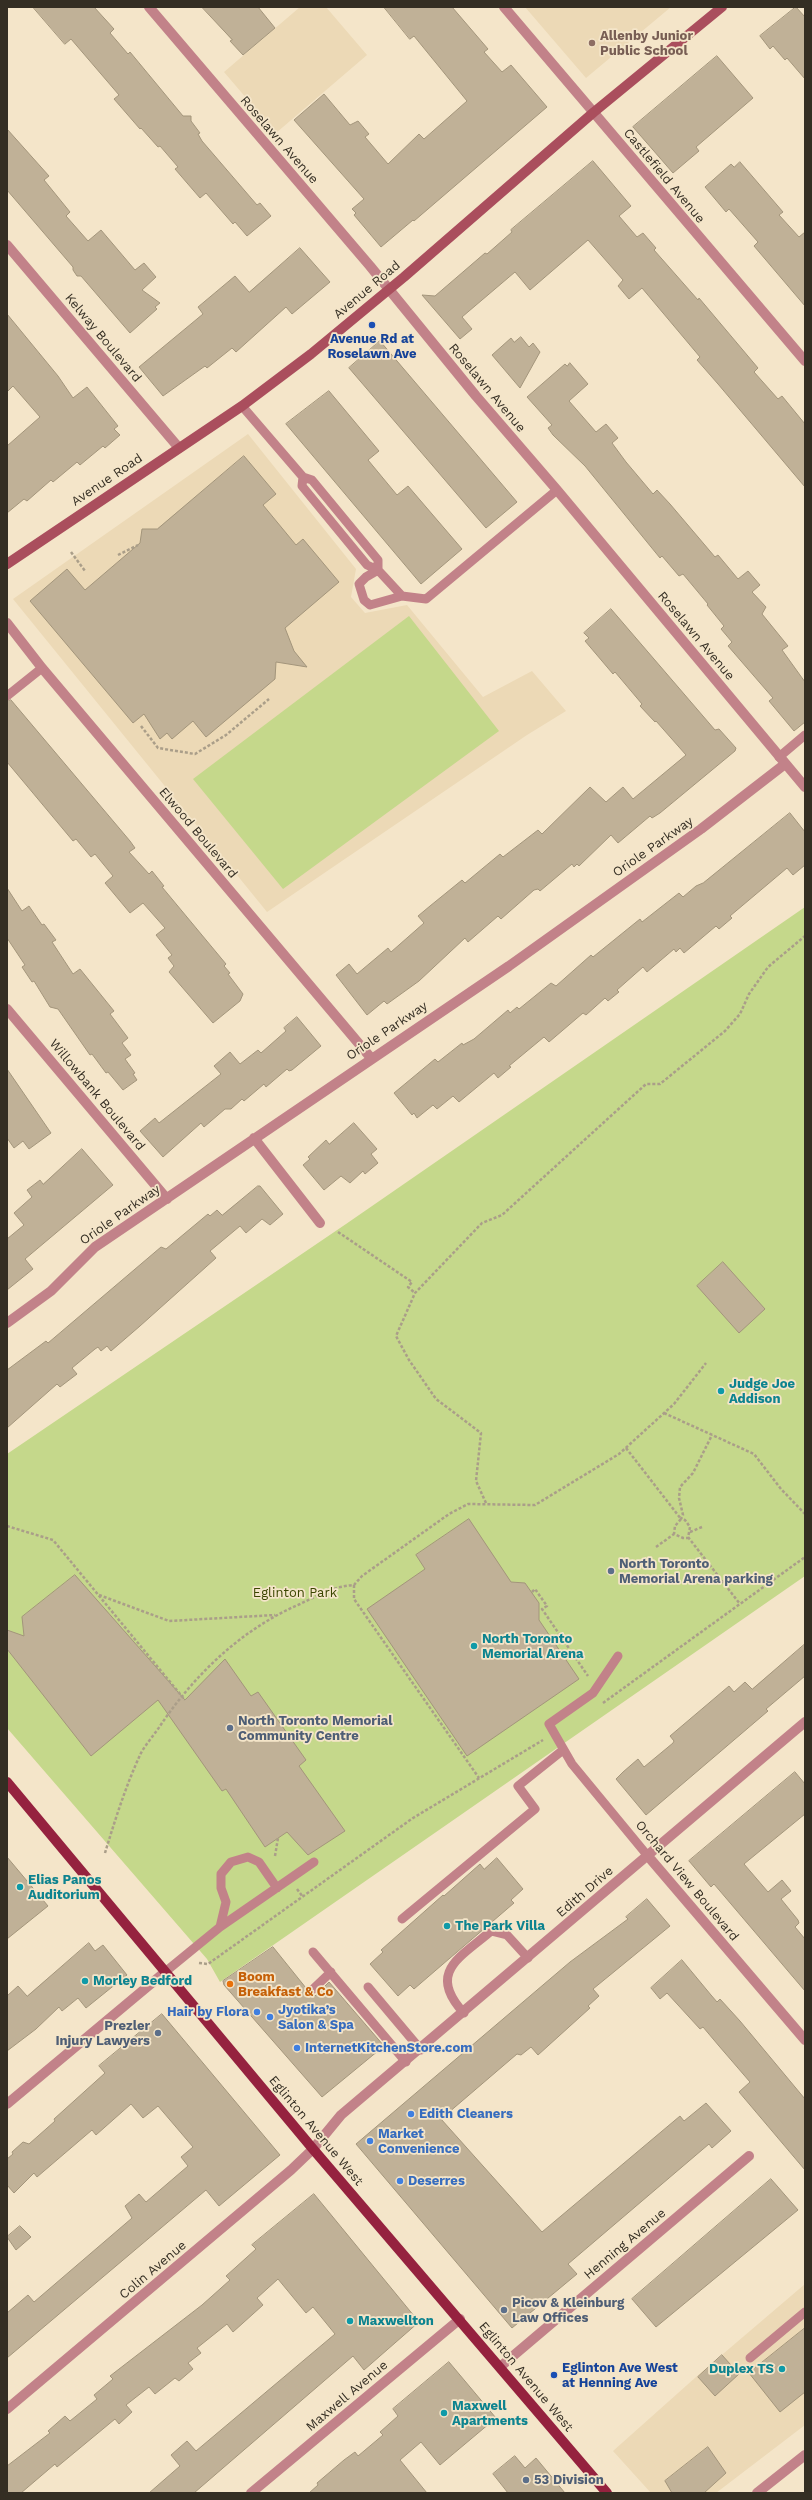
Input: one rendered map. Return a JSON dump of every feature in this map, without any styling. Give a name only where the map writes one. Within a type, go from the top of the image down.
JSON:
[{"type":"main road","name":"Avenue Road","points":[[7,564],[242,406],[311,354],[389,289],[594,112],[722,7]]},
{"type":"main road","name":"Eglinton Avenue West","points":[[7,1782],[313,2149],[460,2319],[607,2493]]},
{"type":"street","name":"Roselawn Avenue","points":[[149,7],[389,289],[476,396],[557,490],[805,787]]},
{"type":"street","name":"Castlefield Avenue","points":[[504,7],[805,361]]},
{"type":"street","name":"Kelway Boulevard","points":[[7,245],[179,448]]},
{"type":"street","name":"Elwood Boulevard","points":[[7,623],[42,668],[371,1058]]},
{"type":"street","name":"Oriole Parkway","points":[[7,1323],[51,1291],[95,1247],[371,1058],[509,966],[702,829],[782,760]]},
{"type":"street","name":"Willowbank Boulevard","points":[[7,1009],[167,1199]]},
{"type":"street","points":[[254,1138],[320,1223]]},
{"type":"street","name":"Edith Drive","points":[[313,2149],[336,2120],[421,2050],[647,1855],[805,1722]]},
{"type":"street","name":"Orchard View Boulevard","points":[[647,1855],[805,2040]]},
{"type":"street","points":[[7,2104],[165,1972]]},
{"type":"street","name":"Colin Avenue","points":[[7,2409],[292,2170],[313,2149]]},
{"type":"street","name":"Henning Avenue","points":[[500,2367],[749,2156]]},
{"type":"street","name":"Maxwell Avenue","points":[[251,2493],[460,2319]]},
{"type":"street","points":[[757,2493],[805,2455]]},
{"type":"lane","points":[[242,406],[303,477],[302,486],[366,565],[378,570],[402,596]]},
{"type":"lane","points":[[378,570],[366,577],[359,584],[364,600],[370,605],[402,596],[426,599],[557,490]]},
{"type":"lane","points":[[7,696],[42,668]]},
{"type":"lane","points":[[782,760],[805,735]]},
{"type":"lane","name":"Orchard View Boulevard","points":[[618,1656],[593,1692],[549,1724],[563,1750],[647,1855]]},
{"type":"lane","points":[[402,1919],[535,1809],[518,1786],[563,1750]]},
{"type":"lane","points":[[220,1927],[226,1902],[221,1888],[221,1874],[231,1862],[248,1857],[259,1862],[277,1888]]},
{"type":"lane","points":[[165,1972],[220,1927],[314,1862]]},
{"type":"lane","points":[[464,2013],[452,2000],[447,1977],[451,1965],[491,1931],[507,1935],[528,1958]]},
{"type":"lane","points":[[313,1952],[332,1972],[406,2062]]},
{"type":"lane","points":[[311,1991],[332,1972]]},
{"type":"lane","points":[[368,1987],[421,2050]]},
{"type":"lane","points":[[750,2358],[805,2312]]},
{"type":"path","points":[[118,555],[138,545]]},
{"type":"path","points":[[71,552],[85,571]]},
{"type":"path","points":[[141,726],[158,748],[195,754],[226,735],[269,699]]},
{"type":"path","points":[[486,1503],[476,1481],[481,1433],[436,1399],[409,1360],[396,1336],[415,1293],[482,1222],[502,1215],[646,1084],[660,1084],[725,1031],[740,1014],[749,994],[768,967],[805,936]]},
{"type":"path","points":[[338,1232],[412,1282],[408,1288],[415,1293]]},
{"type":"path","points":[[478,1778],[354,1599],[354,1585],[362,1576],[449,1514],[468,1504],[486,1503],[535,1505],[626,1448],[674,1404],[706,1363]]},
{"type":"path","points":[[664,1413],[754,1454],[781,1489],[805,1514]]},
{"type":"path","points":[[656,1547],[674,1534],[675,1526],[683,1515],[679,1498],[680,1487],[693,1473],[712,1435]]},
{"type":"path","points":[[626,1448],[681,1519],[685,1520],[690,1527],[688,1538],[740,1604]]},
{"type":"path","points":[[7,1526],[53,1540],[185,1700]]},
{"type":"path","points":[[689,1532],[702,1527]]},
{"type":"path","points":[[674,1534],[683,1538],[688,1538]]},
{"type":"path","points":[[600,1706],[805,1557]]},
{"type":"path","points":[[105,1853],[116,1815],[142,1752],[181,1695],[211,1663],[275,1615],[341,1586],[354,1585]]},
{"type":"path","points":[[532,1592],[535,1589],[547,1606],[542,1609],[590,1679]]},
{"type":"path","points":[[97,1595],[169,1621],[275,1615]]},
{"type":"path","points":[[200,1962],[208,1964],[413,1818],[534,1744]]},
{"type":"path","points":[[275,1856],[278,1838]]},
{"type":"path","points":[[295,1886],[303,1896]]},
{"type":"shaded area","points":[[300,7],[326,7],[367,55],[276,133],[224,72]]},
{"type":"shaded area","name":"Allenby Junior Public School","points":[[525,7],[671,7],[586,78]]},
{"type":"shaded area","points":[[248,434],[356,569],[351,597],[365,613],[407,605],[483,697],[532,671],[566,711],[527,735],[267,912],[13,599]]},
{"type":"shaded area","points":[[805,2284],[805,2425],[716,2493],[651,2493],[613,2451],[696,2377]]},
{"type":"green space","points":[[409,616],[499,731],[283,889],[193,779]]},
{"type":"green space","name":"Eglinton Park","points":[[805,907],[805,1576],[220,1982],[207,1959],[7,1728],[7,1454],[346,1224]]},
{"type":"building","points":[[33,7],[94,7],[114,29],[110,33],[128,54],[130,52],[183,116],[191,116],[191,121],[200,133],[198,134],[202,141],[257,205],[260,203],[271,216],[247,236],[235,222],[233,224],[206,193],[200,198],[175,169],[178,167],[160,146],[158,147],[141,128],[140,129],[114,99],[119,95],[71,39],[65,44]]},
{"type":"building","points":[[202,7],[258,7],[275,28],[243,55],[230,41],[232,40]]},
{"type":"building","points":[[384,7],[452,7],[488,49],[484,52],[502,72],[511,65],[547,107],[414,221],[413,220],[381,247],[354,215],[356,213],[352,209],[364,199],[294,120],[324,94],[350,125],[358,121],[369,134],[365,137],[388,164],[419,134],[424,139],[467,101],[414,36],[410,39]]},
{"type":"building","points":[[796,7],[805,17],[805,79],[787,58],[785,60],[773,46],[770,49],[760,36]]},
{"type":"building","points":[[717,56],[753,98],[696,147],[699,151],[673,173],[633,127]]},
{"type":"building","points":[[7,129],[49,176],[44,180],[70,212],[66,216],[88,241],[101,230],[135,270],[144,263],[156,277],[142,290],[160,303],[155,307],[157,309],[130,333],[81,276],[77,276],[73,270],[73,267],[7,190]]},
{"type":"building","points":[[593,161],[631,206],[619,216],[637,237],[643,233],[656,248],[654,250],[698,300],[699,298],[758,368],[754,372],[778,399],[782,396],[805,424],[805,487],[697,360],[700,357],[642,288],[629,299],[618,286],[623,280],[588,240],[530,290],[515,272],[462,317],[472,329],[460,339],[422,295],[435,296],[485,253],[487,254],[512,232],[511,230]]},
{"type":"building","points":[[740,162],[783,212],[779,215],[799,237],[805,232],[805,306],[754,246],[758,242],[729,209],[726,212],[705,187],[731,164],[734,167]]},
{"type":"building","points":[[300,248],[330,282],[292,314],[286,307],[236,352],[232,348],[207,368],[205,366],[163,396],[139,367],[203,314],[198,307],[235,276],[249,292]]},
{"type":"building","points":[[7,314],[58,376],[73,398],[87,387],[118,426],[114,429],[120,435],[105,448],[103,446],[80,465],[77,462],[53,482],[51,480],[27,501],[24,499],[7,513],[7,446],[40,417],[13,386],[7,392]]},
{"type":"building","points":[[521,337],[529,347],[533,343],[540,352],[520,388],[492,355],[511,338],[514,342]]},
{"type":"building","points":[[380,341],[517,502],[486,528],[349,368]]},
{"type":"building","points":[[570,363],[588,384],[569,401],[596,432],[606,424],[618,438],[612,443],[626,462],[653,494],[657,490],[715,557],[718,555],[738,579],[748,571],[760,585],[752,592],[766,607],[762,614],[788,646],[782,650],[805,682],[805,722],[794,731],[769,701],[773,698],[728,646],[732,642],[721,629],[724,626],[707,605],[708,604],[683,574],[679,576],[662,556],[660,558],[585,466],[553,435],[548,428],[552,425],[527,397],[565,364],[567,366]]},
{"type":"building","points":[[329,391],[379,451],[368,460],[397,495],[408,486],[462,549],[421,584],[286,424]]},
{"type":"building","points":[[244,456],[276,494],[263,505],[296,545],[303,539],[339,582],[285,628],[294,651],[307,667],[276,662],[275,679],[206,737],[193,721],[172,739],[167,733],[160,739],[144,714],[133,723],[30,601],[67,569],[85,590],[140,543],[142,529],[157,529]]},
{"type":"building","points":[[611,609],[715,730],[719,729],[736,748],[735,751],[660,813],[652,818],[650,816],[618,843],[611,835],[579,866],[577,864],[574,867],[572,864],[540,891],[538,889],[534,890],[501,919],[498,916],[468,942],[465,938],[419,981],[387,1004],[384,1001],[367,1015],[336,975],[349,964],[357,974],[388,948],[391,952],[424,923],[418,916],[430,906],[462,880],[465,883],[500,854],[503,857],[538,830],[542,834],[590,787],[606,802],[623,787],[633,799],[686,755],[656,721],[655,722],[640,706],[642,704],[615,672],[613,674],[585,641],[589,638],[584,633]]},
{"type":"building","points":[[11,700],[130,841],[135,848],[129,852],[149,874],[152,871],[164,886],[162,887],[226,964],[224,966],[230,973],[228,974],[243,994],[240,1001],[213,1023],[169,972],[174,966],[168,958],[172,955],[156,935],[165,928],[143,903],[130,913],[105,883],[113,876],[95,854],[91,857],[76,839],[73,841],[7,762],[7,702]]},
{"type":"building","points":[[790,813],[805,832],[805,865],[793,875],[787,868],[730,916],[732,918],[719,929],[716,926],[684,953],[680,948],[676,952],[674,949],[647,972],[643,967],[617,990],[619,992],[608,1001],[605,998],[586,1015],[583,1013],[549,1042],[544,1037],[509,1066],[511,1067],[498,1078],[494,1073],[459,1102],[453,1096],[437,1109],[433,1105],[417,1118],[414,1113],[412,1115],[394,1093],[435,1059],[438,1062],[462,1043],[463,1045],[474,1039],[508,1010],[510,1013],[517,1007],[519,1009],[551,983],[556,986],[591,955],[593,957],[640,919],[642,922],[679,893],[683,897],[696,886],[703,883]]},
{"type":"building","points":[[7,888],[22,911],[29,906],[42,925],[44,924],[56,940],[52,942],[73,974],[80,969],[114,1011],[110,1014],[128,1038],[122,1043],[131,1055],[125,1059],[135,1073],[133,1074],[137,1080],[123,1090],[108,1072],[106,1073],[92,1054],[90,1055],[58,1009],[50,1007],[34,981],[32,982],[22,967],[25,965],[7,938]]},
{"type":"building","points":[[297,1017],[321,1046],[292,1070],[289,1071],[287,1069],[266,1087],[264,1084],[244,1101],[242,1099],[231,1109],[225,1109],[204,1127],[201,1123],[163,1157],[140,1131],[155,1118],[159,1123],[221,1074],[214,1066],[230,1052],[240,1064],[258,1050],[261,1053],[286,1031],[284,1028]]},
{"type":"building","points":[[7,1069],[51,1133],[29,1149],[23,1141],[14,1148],[7,1138]]},
{"type":"building","points":[[354,1123],[377,1149],[371,1154],[378,1163],[365,1174],[363,1171],[350,1183],[341,1176],[324,1190],[303,1165],[310,1159],[308,1157],[326,1140],[329,1144]]},
{"type":"building","points":[[82,1149],[113,1185],[25,1259],[33,1269],[7,1290],[7,1239],[24,1225],[14,1213],[32,1197],[27,1190],[40,1180],[43,1184]]},
{"type":"building","points":[[258,1186],[260,1186],[283,1214],[270,1225],[262,1219],[246,1233],[240,1226],[210,1251],[216,1258],[140,1326],[111,1351],[107,1346],[101,1351],[98,1347],[95,1349],[72,1368],[77,1374],[60,1387],[57,1384],[7,1428],[7,1370],[46,1341],[48,1343],[161,1247],[166,1249],[208,1214],[210,1216],[217,1210],[222,1215]]},
{"type":"building","points":[[723,1262],[765,1309],[739,1333],[697,1286]]},
{"type":"building","name":"North Toronto Memorial Arena","points":[[469,1519],[511,1582],[525,1583],[539,1603],[539,1620],[579,1679],[467,1756],[367,1609],[425,1569],[416,1555]]},
{"type":"building","name":"North Toronto Memorial Community Centre","points":[[75,1575],[185,1700],[225,1659],[251,1696],[258,1692],[306,1760],[299,1766],[345,1831],[308,1855],[287,1832],[265,1847],[226,1789],[222,1791],[158,1700],[91,1756],[7,1649],[7,1630],[24,1636],[22,1617]]},
{"type":"building","points":[[805,1644],[805,1676],[766,1709],[768,1711],[646,1815],[616,1779],[638,1759],[644,1767],[673,1743],[674,1741],[670,1736],[729,1686],[734,1692],[745,1682],[752,1689]]},
{"type":"building","points":[[795,1772],[805,1784],[805,1814],[744,1864],[768,1892],[782,1880],[791,1891],[781,1899],[798,1920],[799,1923],[795,1927],[805,1939],[805,1991],[714,1884],[711,1887],[689,1861]]},
{"type":"building","name":"Elias Panos Auditorium","points":[[7,1857],[48,1906],[7,1939]]},
{"type":"building","name":"The Park Villa","points":[[497,1858],[523,1889],[511,1900],[514,1903],[414,1989],[410,1985],[398,1996],[370,1964],[383,1952],[381,1950],[480,1864],[484,1869]]},
{"type":"building","points":[[647,1899],[670,1926],[593,1989],[599,1996],[588,2006],[590,2008],[538,2055],[531,2047],[521,2055],[517,2054],[441,2119],[542,2232],[680,2116],[684,2121],[706,2103],[731,2131],[712,2148],[709,2144],[568,2264],[577,2274],[512,2328],[356,2144],[570,1962],[628,1919],[626,1917]]},
{"type":"building","name":"Morley Bedford","points":[[89,1943],[95,1951],[103,1945],[127,1975],[86,2008],[78,1998],[62,2011],[59,2007],[36,2029],[7,2051],[7,1996],[18,1986],[27,1996]]},
{"type":"building","points":[[273,1947],[306,1988],[307,1995],[315,1996],[329,1982],[384,2046],[322,2097],[224,1985],[223,1981]]},
{"type":"building","points":[[682,1960],[717,2002],[720,1999],[740,2021],[805,2099],[805,2170],[739,2092],[750,2082],[703,2027],[700,2029],[667,1993],[660,1999],[651,1988]]},
{"type":"building","points":[[162,2014],[280,2155],[219,2206],[206,2190],[7,2358],[7,2313],[28,2295],[34,2302],[132,2218],[125,2206],[139,2194],[146,2202],[188,2166],[181,2157],[193,2147],[158,2106],[143,2118],[131,2104],[96,2135],[92,2130],[37,2177],[34,2173],[14,2193],[7,2185],[7,2159],[13,2154],[12,2152],[23,2142],[29,2144],[55,2121],[54,2119],[105,2073],[99,2066]]},
{"type":"building","points":[[771,2179],[798,2210],[656,2327],[632,2299]]},
{"type":"building","points":[[314,2194],[419,2322],[364,2370],[353,2356],[194,2493],[149,2493],[180,2466],[171,2455],[187,2441],[196,2451],[335,2334],[313,2307],[306,2313],[278,2279],[257,2298],[263,2305],[233,2332],[227,2324],[197,2348],[201,2353],[188,2363],[193,2369],[179,2381],[175,2378],[155,2394],[149,2387],[126,2405],[132,2412],[119,2424],[115,2419],[57,2467],[55,2464],[21,2493],[7,2493],[7,2466],[50,2433],[48,2431],[65,2416],[70,2421],[97,2399],[94,2395],[113,2379],[110,2376],[202,2305],[230,2280],[226,2276],[256,2249],[252,2245]]},
{"type":"building","points":[[20,2226],[31,2237],[16,2250],[7,2237]]},
{"type":"building","name":"Duplex TS","points":[[805,2328],[805,2392],[780,2412],[749,2373]]},
{"type":"building","points":[[722,2355],[739,2374],[715,2396],[698,2377]]},
{"type":"building","points":[[449,2362],[496,2418],[440,2465],[421,2442],[400,2460],[427,2493],[309,2493],[318,2485],[317,2483],[344,2460],[355,2452],[358,2456],[383,2435],[380,2432],[398,2416],[393,2409]]},
{"type":"building","points":[[708,2447],[726,2473],[704,2493],[672,2493],[665,2481]]},
{"type":"building","name":"53 Division","points":[[515,2456],[525,2468],[536,2458],[565,2493],[508,2493],[493,2474]]},
{"type":"place","name":"Allenby Junior Public School","points":[[592,43]]},
{"type":"place","name":"Avenue Rd at Roselawn Ave","points":[[372,325]]},
{"type":"place","name":"Judge Joe Addison","points":[[721,1391]]},
{"type":"place","name":"North Toronto Memorial Arena parking","points":[[611,1571]]},
{"type":"place","name":"North Toronto Memorial Arena","points":[[474,1646]]},
{"type":"place","name":"North Toronto Memorial Community Centre","points":[[230,1728]]},
{"type":"place","name":"Elias Panos Auditorium","points":[[20,1887]]},
{"type":"place","name":"The Park Villa","points":[[447,1926]]},
{"type":"place","name":"Morley Bedford","points":[[85,1981]]},
{"type":"place","name":"Boom Breakfast & Co","points":[[230,1984]]},
{"type":"place","name":"Hair by Flora","points":[[257,2012]]},
{"type":"place","name":"Jyotika’s Salon & Spa","points":[[270,2017]]},
{"type":"place","name":"Prezler Injury Lawyers","points":[[158,2033]]},
{"type":"place","name":"InternetKitchenStore.com","points":[[297,2048]]},
{"type":"place","name":"Edith Cleaners","points":[[411,2114]]},
{"type":"place","name":"Market Convenience","points":[[370,2141]]},
{"type":"place","name":"Deserres","points":[[400,2181]]},
{"type":"place","name":"Picov & Kleinburg Law Offices","points":[[504,2310]]},
{"type":"place","name":"Maxwellton","points":[[350,2321]]},
{"type":"place","name":"Duplex TS","points":[[782,2369]]},
{"type":"place","name":"Eglinton Ave West at Henning Ave","points":[[554,2375]]},
{"type":"place","name":"Maxwell Apartments","points":[[444,2413]]},
{"type":"place","name":"53 Division","points":[[526,2480]]}]
